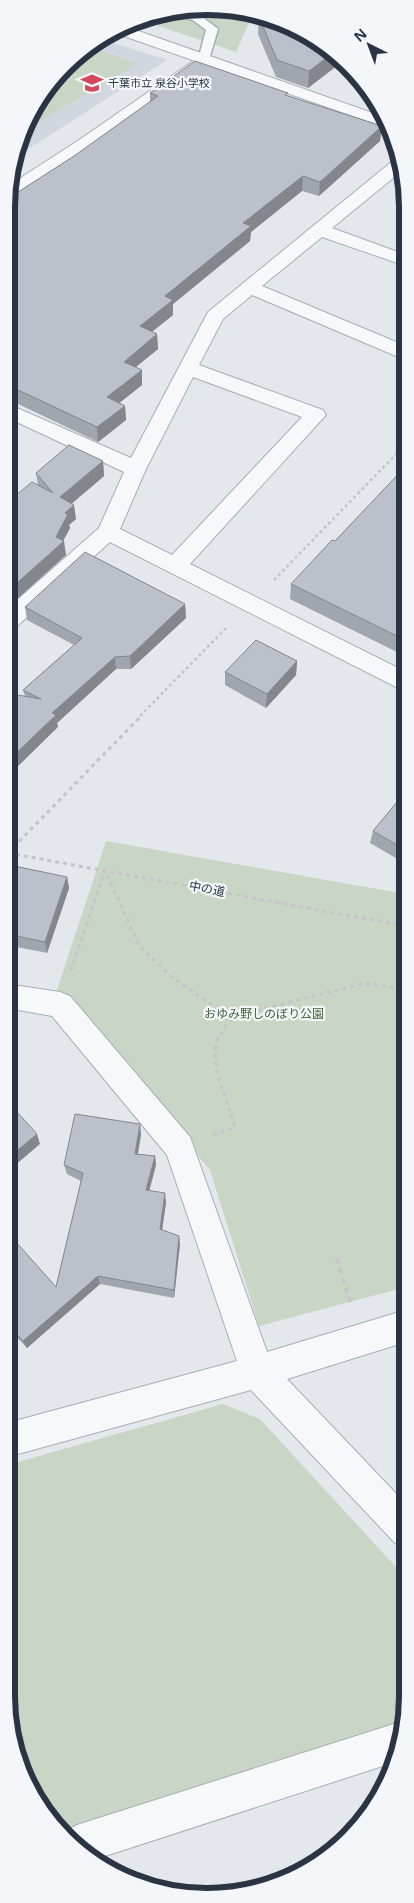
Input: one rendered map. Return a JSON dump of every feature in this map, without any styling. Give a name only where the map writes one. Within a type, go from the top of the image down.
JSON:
[{"type":"street","points":[[128,33],[378,120]]},
{"type":"street","points":[[16,189],[85,144],[204,60]]},
{"type":"street","points":[[15,616],[108,532],[136,469],[215,316],[395,168]]},
{"type":"street","points":[[320,230],[399,258]]},
{"type":"street","points":[[250,288],[399,350]]},
{"type":"street","points":[[175,566],[316,415],[188,368]]},
{"type":"street","points":[[15,413],[136,469]]},
{"type":"street","points":[[108,532],[399,679]]},
{"type":"street","points":[[15,997],[60,1005],[179,1146],[257,1372],[399,1523]]},
{"type":"street","points":[[15,1438],[257,1372],[399,1328]]},
{"type":"street","points":[[84,1843],[393,1743]]},
{"type":"lane","points":[[197,15],[212,29],[204,60]]},
{"type":"path","points":[[15,846],[399,451]]},
{"type":"path","name":"中の道","points":[[15,854],[399,925]]},
{"type":"path","points":[[60,1005],[105,870]]},
{"type":"path","points":[[105,870],[140,947],[173,978],[227,1015]]},
{"type":"path","points":[[179,1146],[235,1127],[216,1070],[215,1044],[230,1017],[365,983],[399,989]]},
{"type":"path","points":[[337,1259],[361,1340]]},
{"type":"shaded area","name":"千葉市立 泉谷小学校","points":[[110,42],[167,60],[23,152],[35,122],[47,100],[71,71],[100,47]]},
{"type":"green space","points":[[194,15],[220,15],[252,21],[249,23],[236,52],[151,23]]},
{"type":"green space","points":[[97,49],[137,64],[34,125],[47,100],[63,80]]},
{"type":"green space","name":"おゆみ野しのぼり公園","points":[[106,841],[399,893],[399,1289],[259,1326],[210,1170],[57,990]]},
{"type":"green space","points":[[223,1404],[260,1419],[399,1570],[399,1709],[396,1728],[68,1829],[47,1803],[35,1781],[25,1758],[15,1709],[15,1463]]},
{"type":"building","points":[[262,23],[292,35],[314,47],[327,57],[309,71],[277,60]]},
{"type":"building","points":[[195,61],[288,93],[285,95],[381,127],[320,182],[303,176],[243,223],[251,226],[165,296],[173,300],[140,326],[157,334],[124,362],[142,370],[107,397],[125,406],[97,427],[15,390],[15,194],[74,156],[158,96],[150,93]]},
{"type":"building","points":[[69,445],[103,461],[60,497],[74,505],[65,513],[68,514],[56,537],[64,541],[15,585],[15,496],[32,482],[53,493],[36,473]]},
{"type":"building","points":[[399,473],[399,637],[291,584],[332,540],[335,541]]},
{"type":"building","points":[[85,552],[185,604],[130,656],[115,657],[52,713],[56,715],[15,754],[15,697],[18,695],[41,699],[23,690],[82,638],[25,607]]},
{"type":"building","points":[[256,640],[297,661],[267,694],[225,672]]},
{"type":"building","points":[[399,799],[399,846],[373,831]]},
{"type":"building","points":[[15,866],[67,877],[45,942],[15,936]]},
{"type":"building","points":[[15,1110],[37,1134],[15,1152]]},
{"type":"building","points":[[75,1114],[140,1124],[135,1154],[155,1156],[146,1190],[165,1193],[160,1229],[179,1236],[174,1290],[98,1276],[23,1341],[15,1332],[15,1243],[56,1287],[83,1173],[64,1165]]},
{"type":"place","name":"千葉市立 泉谷小学校","points":[[92,83]]}]
